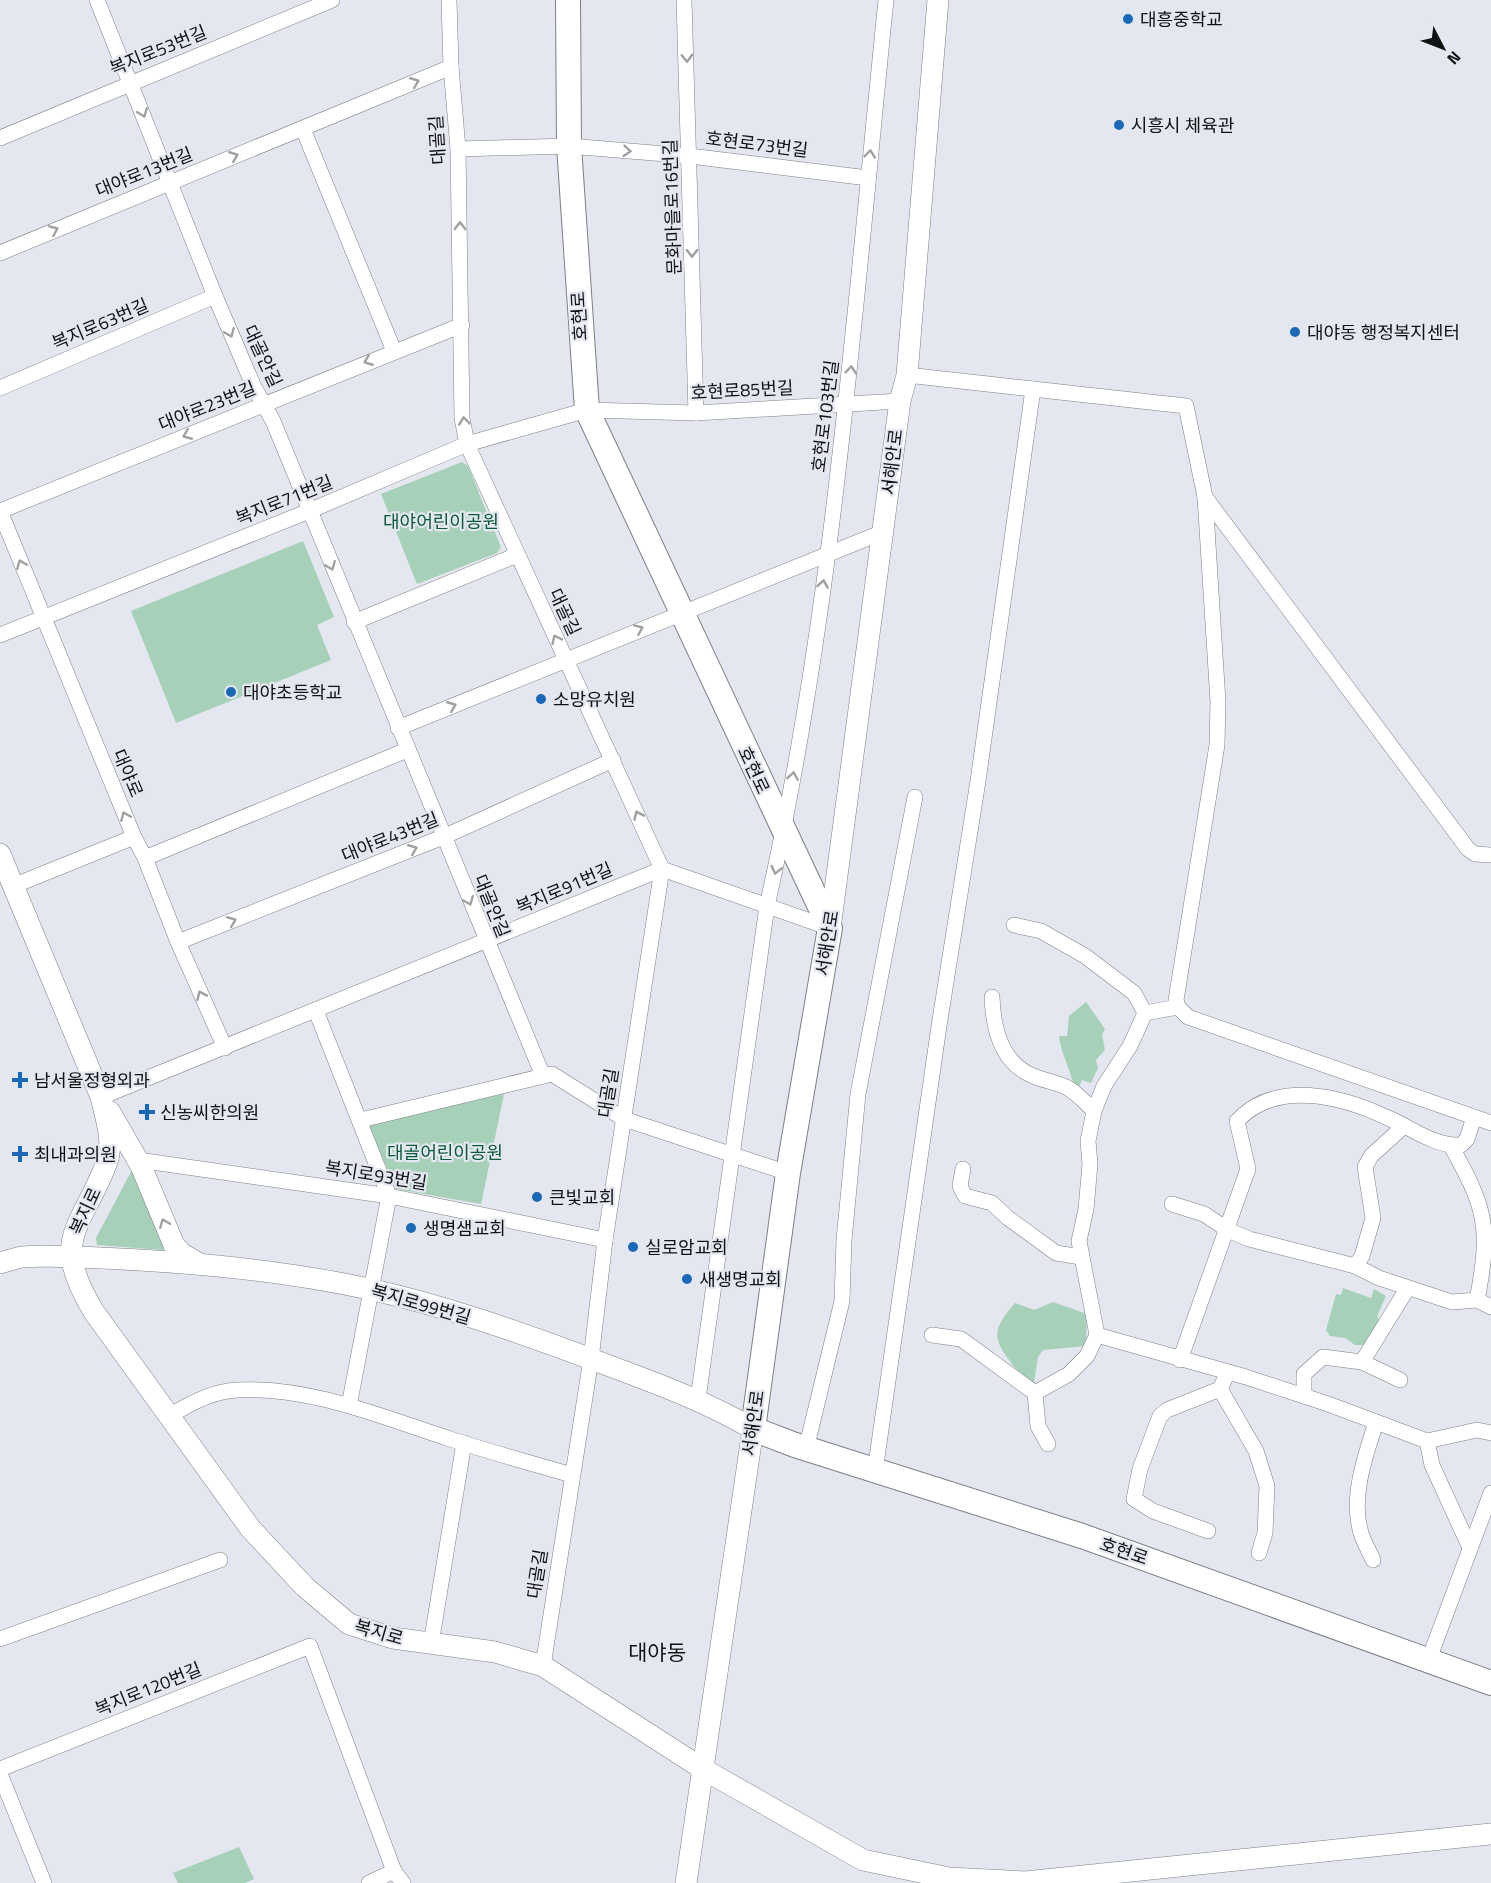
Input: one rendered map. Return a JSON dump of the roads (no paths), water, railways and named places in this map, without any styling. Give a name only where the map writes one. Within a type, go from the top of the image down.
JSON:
[{"type":"main road","name":"호현로","points":[[568,0],[569,146],[586,410],[830,928]]},
{"type":"main road","name":"서해안로","points":[[753,1429],[788,1173],[830,928]]},
{"type":"main road","name":"호현로","points":[[753,1429],[806,1449],[1082,1536],[1491,1683]]},
{"type":"street","name":"대골안길","points":[[98,0],[214,296],[254,387],[264,404],[485,942],[543,1076]]},
{"type":"street","name":"복지로53번길","points":[[0,138],[332,0]]},
{"type":"street","name":"대골길","points":[[449,0],[451,67],[458,149],[462,418],[467,444],[662,869],[605,1240],[591,1359],[543,1666]]},
{"type":"street","name":"문화마을로16번길","points":[[684,0],[696,413]]},
{"type":"street","name":"호현로103번길","points":[[698,1399],[767,906],[784,834],[828,554],[848,404],[886,0]]},
{"type":"street","name":"서해안로","points":[[830,928],[900,400],[908,375],[938,0]]},
{"type":"street","name":"대야로13번길","points":[[0,253],[451,67]]},
{"type":"street","points":[[303,129],[394,351]]},
{"type":"street","name":"호현로73번길","points":[[458,149],[569,146],[690,156],[868,178]]},
{"type":"street","name":"복지로63번길","points":[[0,388],[214,296]]},
{"type":"street","name":"대야로23번길","points":[[0,511],[462,325]]},
{"type":"street","points":[[908,375],[1186,406],[1205,497],[1218,702],[1217,745],[1176,1000],[1178,1007],[1188,1017],[1491,1123]]},
{"type":"street","points":[[875,1471],[939,1026],[978,781],[1033,389]]},
{"type":"street","name":"호현로85번길","points":[[586,410],[696,413],[900,400]]},
{"type":"street","name":"복지로71번길","points":[[0,635],[309,512],[467,444],[586,410]]},
{"type":"street","points":[[1205,497],[1468,849],[1475,854],[1491,855]]},
{"type":"street","name":"대야로","points":[[0,511],[134,837],[225,1048]]},
{"type":"street","points":[[398,728],[883,532]]},
{"type":"street","points":[[354,622],[517,555]]},
{"type":"street","points":[[145,858],[407,750]]},
{"type":"street","name":"대야로43번길","points":[[178,942],[443,837],[613,760]]},
{"type":"street","points":[[806,1449],[842,1301],[844,1240],[858,1094],[915,797]]},
{"type":"street","points":[[13,886],[134,837]]},
{"type":"street","name":"복지로","points":[[0,854],[101,1097],[110,1153],[103,1174],[74,1228],[71,1257],[74,1276],[94,1312],[250,1528],[304,1587],[338,1617],[350,1624],[393,1638],[495,1652],[543,1666],[703,1769],[863,1860],[949,1878],[1025,1882],[1491,1834]]},
{"type":"street","points":[[662,869],[830,928]]},
{"type":"street","name":"복지로91번길","points":[[101,1097],[662,869]]},
{"type":"street","points":[[1014,925],[1041,931],[1086,956],[1134,993],[1145,1013]]},
{"type":"street","points":[[992,997],[993,1018],[999,1042],[1018,1068],[1028,1074],[1068,1088],[1095,1111]]},
{"type":"street","points":[[1145,1013],[1178,1007]]},
{"type":"street","points":[[316,1011],[361,1120],[389,1196],[349,1406]]},
{"type":"street","points":[[1035,1393],[1069,1374],[1087,1356],[1096,1335],[1079,1241],[1086,1209],[1090,1164],[1088,1141],[1104,1086],[1130,1046],[1145,1013]]},
{"type":"street","points":[[361,1120],[552,1074],[624,1119],[788,1173]]},
{"type":"street","points":[[1180,1360],[1248,1169],[1236,1122],[1249,1108],[1279,1097],[1314,1095],[1387,1117],[1451,1146],[1461,1145],[1467,1139],[1474,1117]]},
{"type":"street","points":[[101,1097],[138,1160],[174,1245],[181,1253],[201,1264]]},
{"type":"street","points":[[1355,1266],[1362,1256],[1373,1218],[1365,1167],[1371,1156],[1404,1126]]},
{"type":"street","points":[[1451,1146],[1486,1206],[1484,1267],[1477,1300]]},
{"type":"street","name":"복지로93번길","points":[[138,1160],[389,1196],[605,1240]]},
{"type":"street","points":[[963,1169],[960,1186],[965,1196],[992,1203],[1008,1218],[1056,1252],[1081,1257]]},
{"type":"street","points":[[1172,1204],[1204,1215],[1228,1230],[1289,1251],[1355,1266],[1407,1289],[1452,1302],[1477,1300],[1491,1307]]},
{"type":"street","name":"복지로99번길","points":[[0,1263],[21,1257],[71,1257],[201,1264],[312,1278],[371,1289],[499,1326],[591,1359],[698,1399],[753,1429]]},
{"type":"street","points":[[1362,1362],[1407,1289]]},
{"type":"street","points":[[932,1335],[962,1339],[1035,1393],[1038,1425],[1048,1444]]},
{"type":"street","points":[[1096,1335],[1304,1396],[1427,1441],[1477,1430],[1491,1433]]},
{"type":"street","points":[[1304,1396],[1304,1374],[1323,1357],[1362,1362],[1400,1380]]},
{"type":"street","points":[[1208,1531],[1153,1511],[1134,1498],[1140,1469],[1160,1416],[1167,1410],[1220,1389],[1228,1372]]},
{"type":"street","points":[[170,1416],[194,1400],[236,1389],[284,1391],[349,1406],[464,1443],[572,1474]]},
{"type":"street","points":[[1220,1389],[1256,1451],[1267,1486],[1265,1533],[1259,1553]]},
{"type":"street","points":[[1373,1560],[1360,1529],[1358,1503],[1365,1456],[1376,1422]]},
{"type":"street","name":"서해안로","points":[[686,1883],[753,1429]]},
{"type":"street","points":[[1427,1441],[1432,1466],[1470,1548]]},
{"type":"street","points":[[431,1644],[464,1443]]},
{"type":"street","points":[[1429,1659],[1491,1493]]},
{"type":"street","points":[[0,1639],[220,1560]]},
{"type":"street","name":"복지로120번길","points":[[0,1769],[310,1646],[399,1877]]},
{"type":"street","points":[[0,1774],[44,1883]]},
{"type":"street","points":[[369,1883],[399,1877]]},
{"type":"place","name":"대흥중학교","points":[[1128,19]]},
{"type":"place","name":"시흥시 체육관","points":[[1119,125]]},
{"type":"place","name":"대야동 행정복지센터","points":[[1295,332]]},
{"type":"place","name":"대야초등학교","points":[[231,692]]},
{"type":"place","name":"소망유치원","points":[[541,699]]},
{"type":"place","name":"남서울정형외과","points":[[20,1080]]},
{"type":"place","name":"신농씨한의원","points":[[147,1112]]},
{"type":"place","name":"최내과의원","points":[[20,1154]]},
{"type":"place","name":"큰빛교회","points":[[537,1197]]},
{"type":"place","name":"생명샘교회","points":[[411,1228]]},
{"type":"place","name":"실로암교회","points":[[633,1247]]},
{"type":"place","name":"새생명교회","points":[[687,1279]]},
{"type":"district","name":"대야동","points":[[657,1652]]},
{"type":"park label","name":"대야어린이공원","points":[[441,521]]},
{"type":"park label","name":"대골어린이공원","points":[[445,1152]]}]
